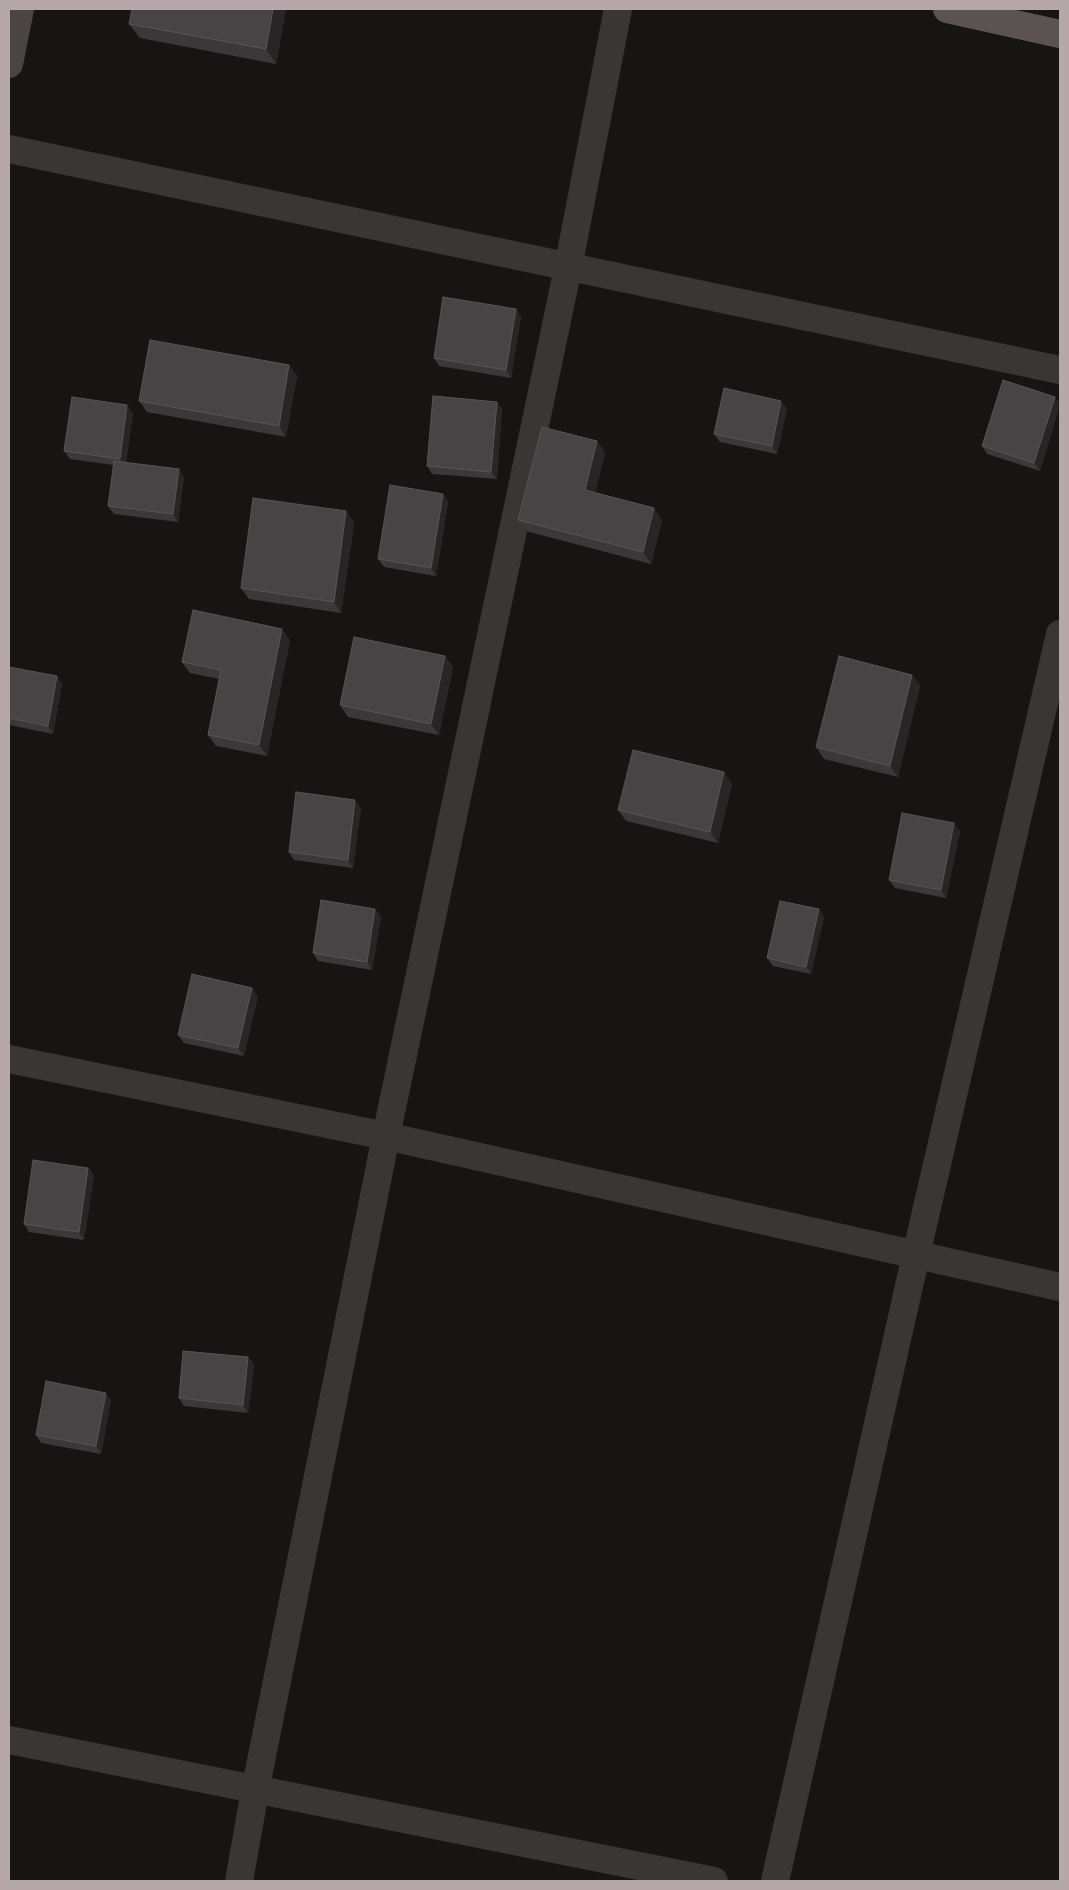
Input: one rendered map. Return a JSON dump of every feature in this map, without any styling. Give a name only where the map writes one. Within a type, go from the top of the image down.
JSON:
[{"type":"main road","points":[[947,9],[1060,34]]},
{"type":"street","points":[[9,64],[20,9]]},
{"type":"street","points":[[239,1881],[254,1791],[386,1136],[568,268],[618,9]]},
{"type":"street","points":[[9,149],[1060,370]]},
{"type":"street","points":[[775,1881],[916,1255],[1060,634]]},
{"type":"street","points":[[9,1059],[386,1136],[1060,1287]]},
{"type":"street","points":[[9,1740],[254,1791],[714,1881]]},
{"type":"building","points":[[132,9],[273,9],[266,49],[129,24]]},
{"type":"building","points":[[443,297],[516,309],[506,370],[434,358]]},
{"type":"building","points":[[150,340],[289,365],[279,426],[139,401]]},
{"type":"building","points":[[1003,380],[1055,397],[1034,463],[982,446]]},
{"type":"building","points":[[724,388],[781,401],[772,446],[714,434]]},
{"type":"building","points":[[433,396],[497,402],[491,472],[427,466]]},
{"type":"building","points":[[72,397],[127,405],[120,459],[64,451]]},
{"type":"building","points":[[542,427],[597,441],[585,490],[654,508],[643,552],[518,520]]},
{"type":"building","points":[[114,461],[179,469],[173,514],[108,506]]},
{"type":"building","points":[[390,485],[443,494],[431,568],[378,559]]},
{"type":"building","points":[[253,498],[346,511],[334,602],[241,588]]},
{"type":"building","points":[[193,610],[282,629],[259,745],[208,735],[221,670],[182,662]]},
{"type":"building","points":[[354,637],[445,656],[431,724],[340,705]]},
{"type":"building","points":[[839,656],[912,675],[890,766],[816,747]]},
{"type":"building","points":[[9,667],[57,676],[48,726],[9,718]]},
{"type":"building","points":[[633,750],[724,772],[710,832],[618,810]]},
{"type":"building","points":[[296,792],[355,800],[348,860],[289,852]]},
{"type":"building","points":[[902,813],[954,823],[941,890],[889,880]]},
{"type":"building","points":[[321,900],[375,909],[367,962],[313,953]]},
{"type":"building","points":[[780,901],[819,909],[806,967],[767,958]]},
{"type":"building","points":[[192,974],[252,988],[238,1048],[178,1035]]},
{"type":"building","points":[[33,1160],[88,1168],[79,1232],[24,1224]]},
{"type":"building","points":[[183,1351],[248,1357],[243,1405],[179,1398]]},
{"type":"building","points":[[46,1381],[106,1393],[96,1446],[36,1435]]}]
